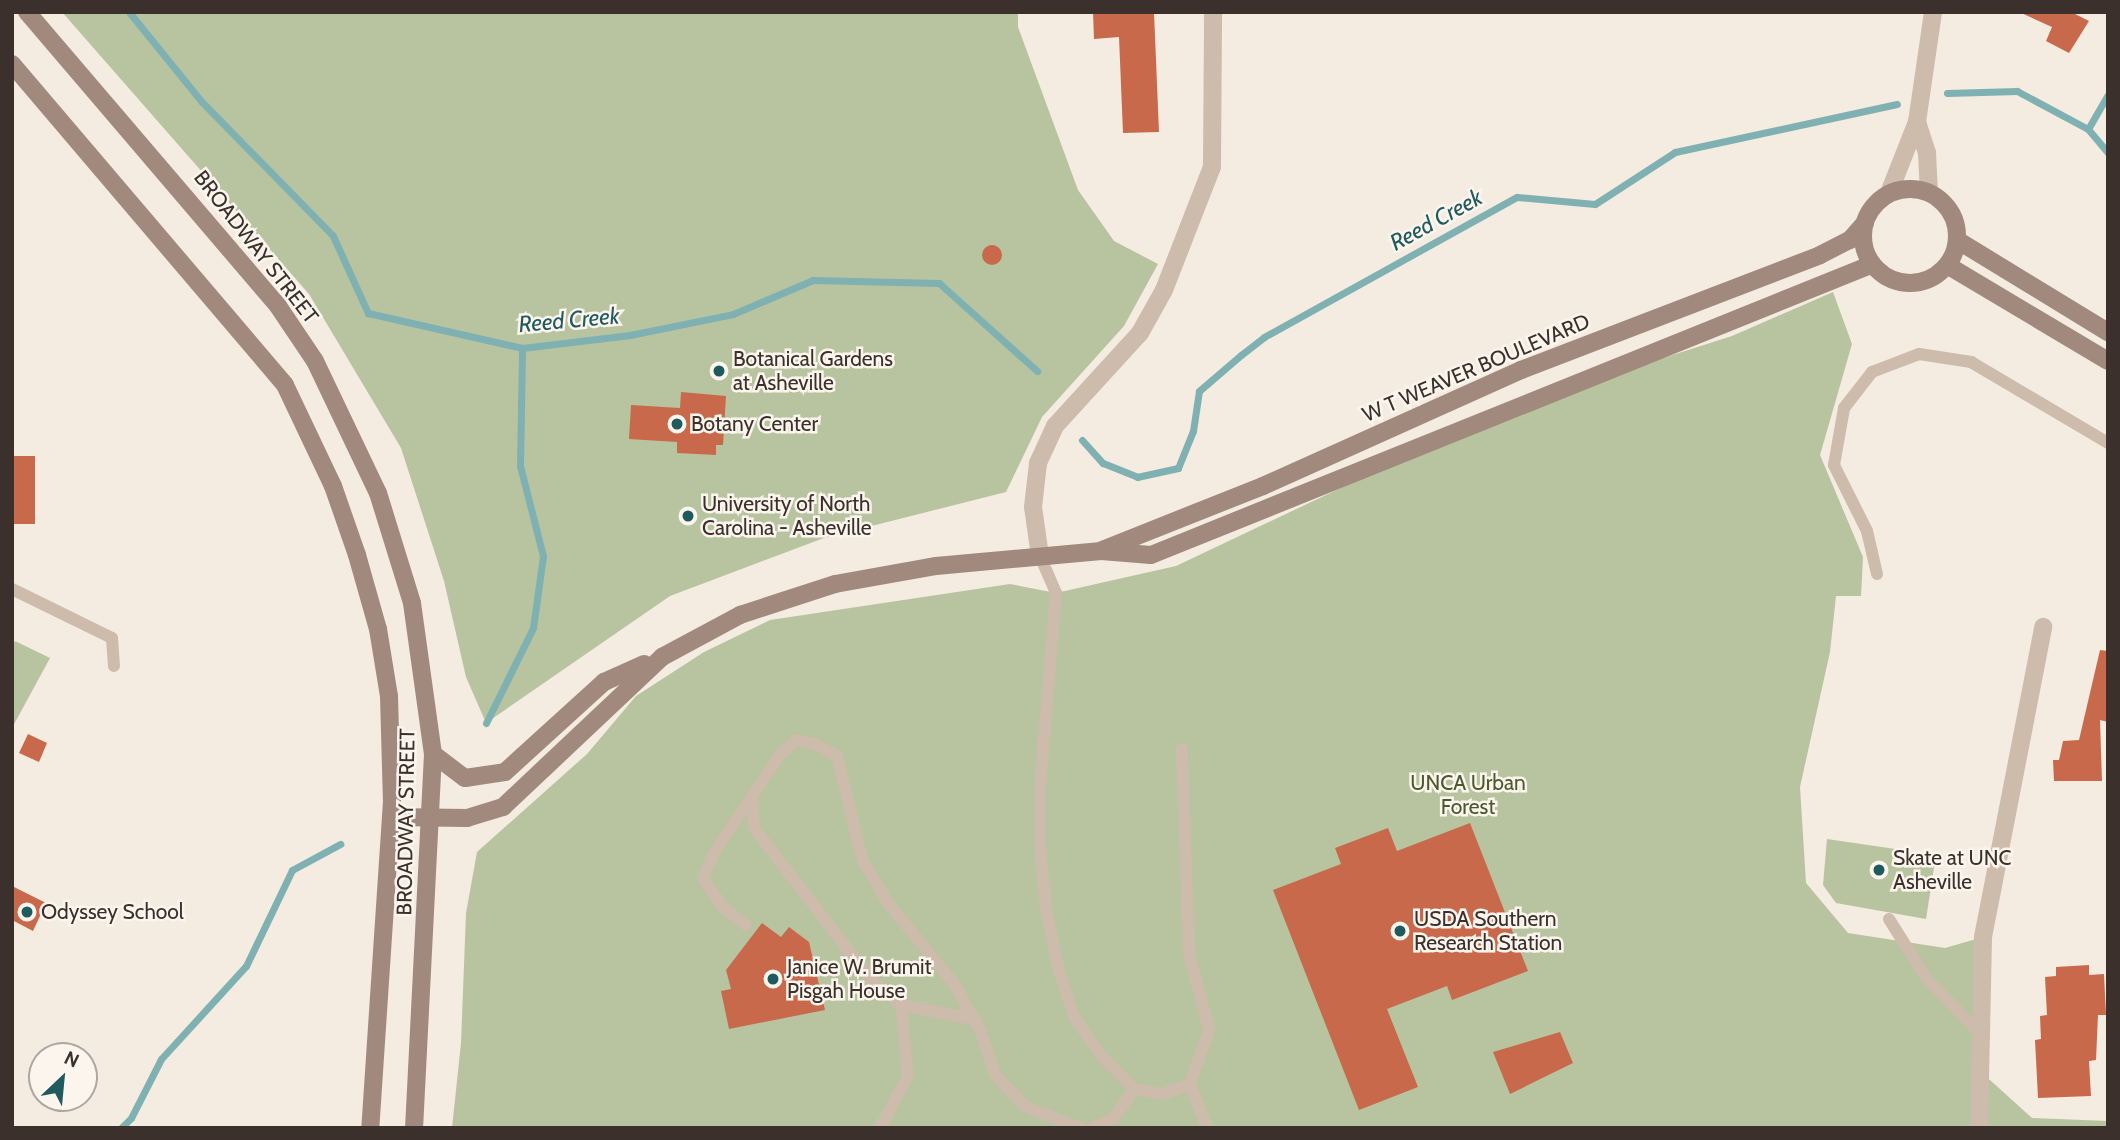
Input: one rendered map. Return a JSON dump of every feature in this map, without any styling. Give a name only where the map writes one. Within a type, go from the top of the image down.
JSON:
[{"type":"main road","name":"BROADWAY STREET","points":[[27,12],[226,241],[314,361],[355,438],[399,553],[419,639],[433,754],[433,818],[414,1128]]},
{"type":"main road","name":"BROADWAY STREET","points":[[12,64],[268,361],[306,424],[353,543],[378,629],[389,696],[391,817],[370,1128]]},
{"type":"main road","points":[[1915,189],[1929,193],[1947,207],[1957,240],[1947,265],[1930,278],[1910,282],[1890,278],[1873,264],[1866,249],[1865,223],[1889,193],[1915,189]]},
{"type":"main road","name":"W T WEAVER BOULEVARD","points":[[1101,551],[1263,486],[1521,370],[1820,256],[1850,240],[1865,223]]},
{"type":"main road","points":[[1957,240],[2108,332]]},
{"type":"main road","name":"W T WEAVER BOULEVARD","points":[[433,754],[465,778],[505,772],[604,682],[662,657],[740,615],[835,584],[1040,556],[1101,551],[1151,555],[1190,542],[1873,264]]},
{"type":"main road","points":[[1947,265],[2108,361]]},
{"type":"main road","name":"W T WEAVER BOULEVARD","points":[[391,817],[433,818],[488,814],[503,807],[662,657]]},
{"type":"street","points":[[1040,556],[1033,507],[1038,463],[1055,426],[1140,333],[1164,289],[1212,167],[1213,12]]},
{"type":"street","points":[[1889,193],[1917,122],[1933,12]]},
{"type":"street","points":[[1917,122],[1927,153],[1929,193]]},
{"type":"street","points":[[1979,1128],[1983,937],[2043,627]]},
{"type":"lane","points":[[1877,574],[1867,531],[1834,466],[1844,408],[1871,372],[1919,354],[1970,362],[2108,443]]},
{"type":"lane","points":[[1040,556],[1056,593],[1040,787],[1046,909],[1074,1017],[1100,1054],[1134,1088],[1163,1094],[1190,1084]]},
{"type":"lane","points":[[12,589],[112,638],[114,666]]},
{"type":"lane","points":[[746,925],[723,906],[703,878],[713,854],[779,756],[796,740],[815,744],[837,756],[862,859],[888,903],[955,985],[974,1020],[996,1076],[1026,1107],[1081,1128]]},
{"type":"lane","points":[[1182,749],[1189,953],[1209,1030],[1190,1084],[1207,1128]]},
{"type":"lane","points":[[752,798],[754,828],[870,978],[901,1005],[974,1020]]},
{"type":"lane","points":[[1889,919],[1926,978],[1981,1034]]},
{"type":"lane","points":[[880,1128],[908,1076],[901,1005]]},
{"type":"lane","points":[[1092,1128],[1114,1118],[1134,1088]]},
{"type":"green space","name":"Botanical Gardens at Asheville","points":[[62,12],[1018,12],[1018,27],[1078,190],[1114,241],[1158,264],[1124,326],[1042,417],[1006,492],[824,538],[670,596],[486,723],[466,677],[444,581],[401,448],[309,294]]},
{"type":"green space","name":"UNCA Urban Forest","points":[[1833,292],[1852,344],[1820,455],[1863,557],[1861,596],[1836,596],[1830,652],[1800,787],[1806,883],[1848,933],[1945,948],[1983,937],[1980,1071],[2032,1118],[2108,1121],[2108,1128],[452,1128],[461,1043],[466,913],[477,852],[587,754],[636,696],[704,652],[770,620],[1010,584],[1056,593],[1176,566],[1476,424],[1566,389],[1732,336]]},
{"type":"green space","points":[[15,641],[50,658],[12,728],[12,647]]},
{"type":"green space","name":"Skate at UNC Asheville","points":[[1827,839],[1936,855],[1926,919],[1836,903],[1823,885]]},
{"type":"building","points":[[1093,12],[1154,12],[1159,132],[1123,133],[1119,37],[1094,39]]},
{"type":"building","points":[[2019,12],[2071,12],[2089,21],[2069,53],[2046,41],[2052,27]]},
{"type":"building","points":[[992,245],[999,248],[1002,255],[999,262],[992,265],[985,262],[982,255],[985,248]]},
{"type":"building","name":"Botany Center","points":[[681,392],[726,396],[723,445],[716,445],[716,455],[677,453],[677,442],[629,439],[631,405],[680,408]]},
{"type":"building","points":[[12,456],[35,456],[35,524],[12,524]]},
{"type":"building","points":[[2100,650],[2108,651],[2108,722],[2100,720],[2102,781],[2054,781],[2053,760],[2059,760],[2063,741],[2079,740]]},
{"type":"building","points":[[28,734],[47,743],[39,762],[19,753]]},
{"type":"building","name":"USDA Southern Research Station","points":[[1470,823],[1528,971],[1452,1000],[1447,986],[1387,1009],[1418,1087],[1359,1110],[1273,890],[1341,864],[1335,848],[1388,828],[1397,851]]},
{"type":"building","name":"Odyssey School","points":[[12,886],[46,903],[33,931],[12,920]]},
{"type":"building","name":"Janice W. Brumit Pisgah House","points":[[762,923],[781,937],[789,927],[809,942],[825,1010],[729,1029],[721,991],[731,989],[726,970]]},
{"type":"building","points":[[2089,965],[2089,975],[2104,974],[2106,1015],[2098,1015],[2096,1060],[2089,1061],[2091,1096],[2038,1098],[2035,1040],[2041,1039],[2040,1016],[2047,1015],[2045,977],[2056,976],[2056,967]]},
{"type":"building","points":[[1560,1032],[1573,1063],[1510,1094],[1493,1052]]},
{"type":"waterway","name":"Reed Creek","points":[[129,12],[202,102],[333,236],[368,313],[522,348],[630,335],[733,314],[813,280],[939,283],[1037,371]]},
{"type":"waterway","name":"Reed Creek","points":[[1947,93],[2017,91],[2088,129],[2108,153]]},
{"type":"waterway","points":[[2088,129],[2108,95]]},
{"type":"waterway","name":"Reed Creek","points":[[1082,440],[1103,463],[1137,477],[1178,468],[1193,431],[1199,391],[1241,355],[1264,337],[1517,197],[1595,204],[1675,152],[1897,104]]},
{"type":"waterway","points":[[486,723],[533,628],[543,556],[520,466],[522,348]]},
{"type":"waterway","points":[[121,1128],[131,1118],[161,1059],[246,966],[292,870],[340,844]]},
{"type":"place","name":"Botanical Gardens at Asheville","points":[[719,371]]},
{"type":"place","name":"Botany Center","points":[[677,424]]},
{"type":"place","name":"University of North Carolina - Asheville","points":[[688,516]]},
{"type":"place","name":"Skate at UNC Asheville","points":[[1879,870]]},
{"type":"place","name":"Odyssey School","points":[[27,912]]},
{"type":"place","name":"USDA Southern Research Station","points":[[1400,931]]},
{"type":"place","name":"Janice W. Brumit Pisgah House","points":[[773,979]]}]
